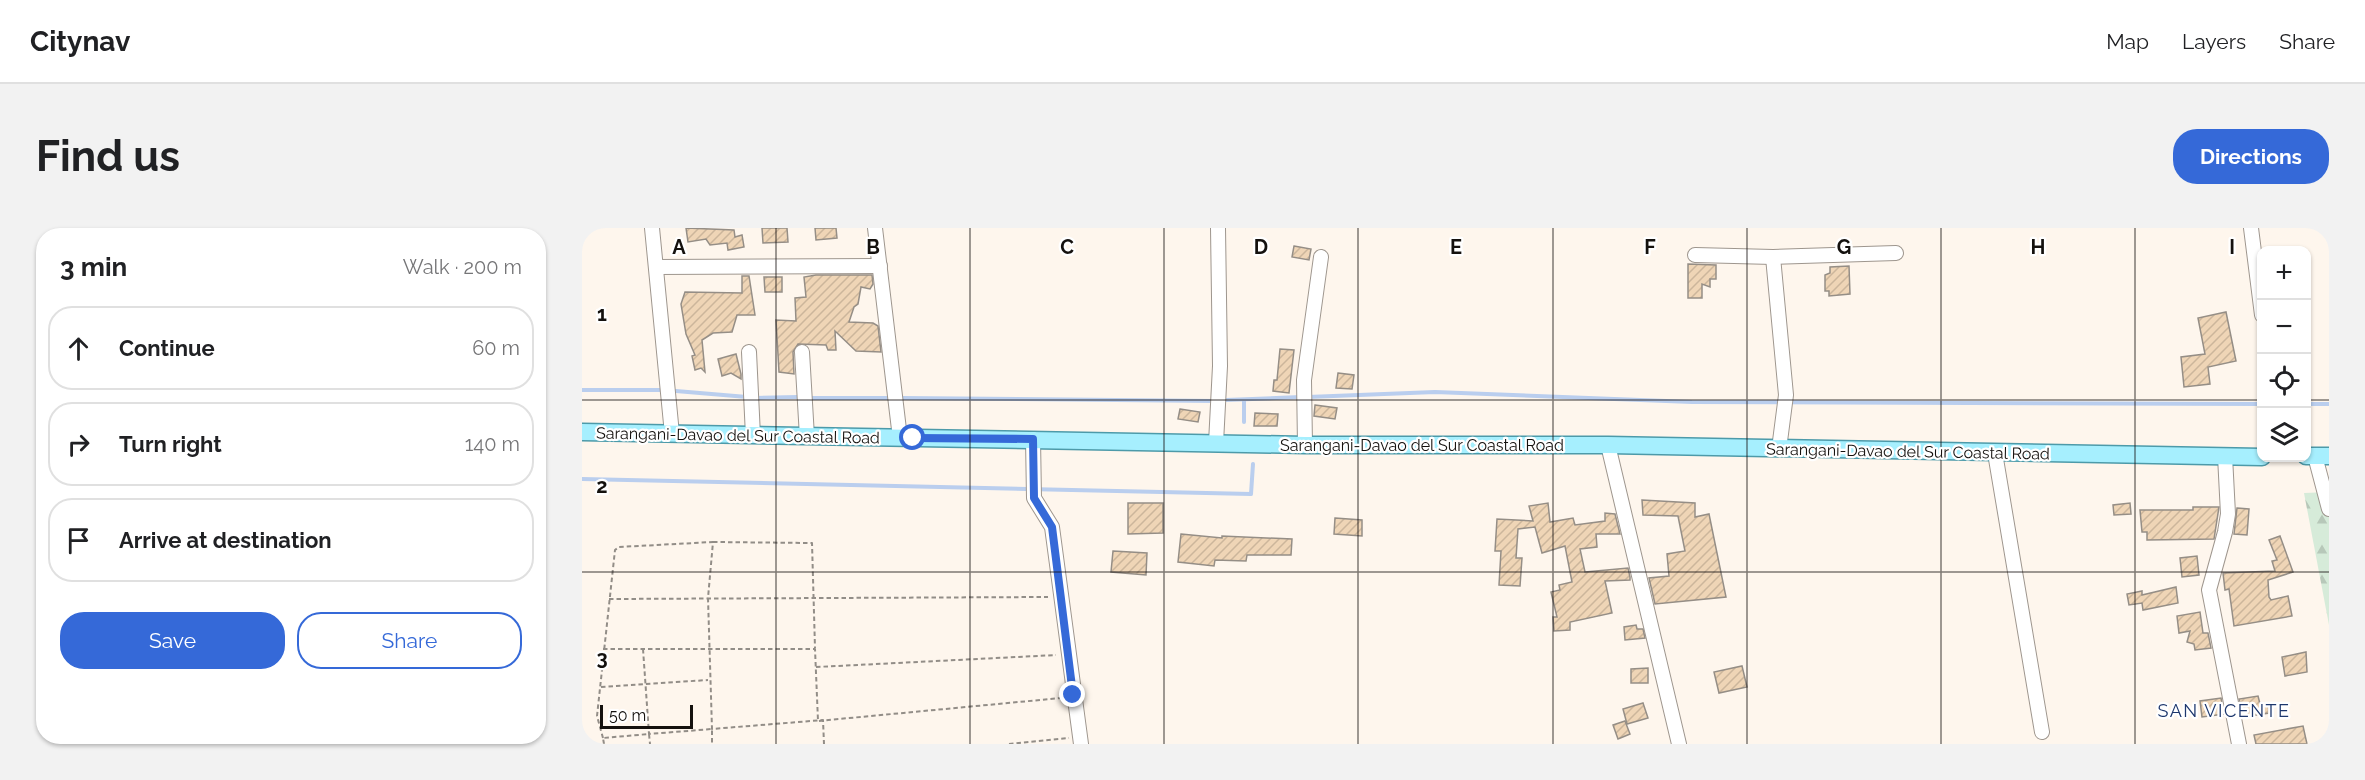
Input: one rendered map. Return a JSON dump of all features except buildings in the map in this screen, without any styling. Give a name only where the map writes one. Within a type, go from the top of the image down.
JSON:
[{"type":"main road","name":"Sarangani-Davao del Sur Coastal Road","points":[[582,432],[1305,445],[1608,445],[2257,457]]},
{"type":"street","points":[[652,228],[672,434]]},
{"type":"street","points":[[875,228],[900,438]]},
{"type":"street","points":[[1216,443],[1220,366],[1218,228]]},
{"type":"street","points":[[2251,228],[2260,300]]},
{"type":"street","points":[[1695,255],[1773,257],[1896,253]]},
{"type":"street","points":[[1305,445],[1304,381],[1321,257]]},
{"type":"street","points":[[1773,257],[1786,395],[1779,449]]},
{"type":"street","points":[[656,267],[880,266]]},
{"type":"street","points":[[750,352],[753,436]]},
{"type":"street","points":[[802,352],[807,437]]},
{"type":"street","points":[[1033,439],[1034,498],[1052,527],[1077,741]]},
{"type":"street","points":[[1608,445],[1679,744]]},
{"type":"street","points":[[1995,453],[2042,732]]},
{"type":"street","points":[[2225,456],[2228,514],[2209,596],[2239,744]]},
{"type":"street","points":[[2317,456],[2329,509]]},
{"type":"path","points":[[712,744],[708,680],[708,598],[713,542]]},
{"type":"path","points":[[604,744],[597,716],[613,555],[619,547],[713,542],[812,543],[818,721]]},
{"type":"path","points":[[609,599],[1061,597]]},
{"type":"path","points":[[603,649],[815,649]]},
{"type":"path","points":[[643,649],[650,744]]},
{"type":"path","points":[[816,667],[1058,655]]},
{"type":"path","points":[[601,687],[708,680]]},
{"type":"path","points":[[603,738],[818,721],[1062,698],[1073,695]]},
{"type":"path","points":[[818,721],[823,720],[824,744]]},
{"type":"path","points":[[1009,744],[1077,741]]},
{"type":"green space","points":[[2329,492],[2329,625],[2304,493]]},
{"type":"waterway","points":[[582,390],[660,390]]},
{"type":"waterway","points":[[676,391],[747,397]]},
{"type":"waterway","points":[[1308,397],[1435,392],[1692,402],[2257,404]]},
{"type":"waterway","points":[[756,398],[798,397]]},
{"type":"waterway","points":[[1226,400],[1301,397]]},
{"type":"waterway","points":[[808,398],[892,398]]},
{"type":"waterway","points":[[901,398],[1215,401]]},
{"type":"waterway","points":[[1244,400],[1244,422]]},
{"type":"waterway","points":[[2311,404],[2329,404]]},
{"type":"waterway","points":[[582,479],[1251,494],[1253,464]]},
{"type":"district","name":"SAN VICENTE","points":[[2224,711]]},
{"type":"route","points":[[913,438],[1033,439],[1034,498],[1052,527],[1073,695]]}]
